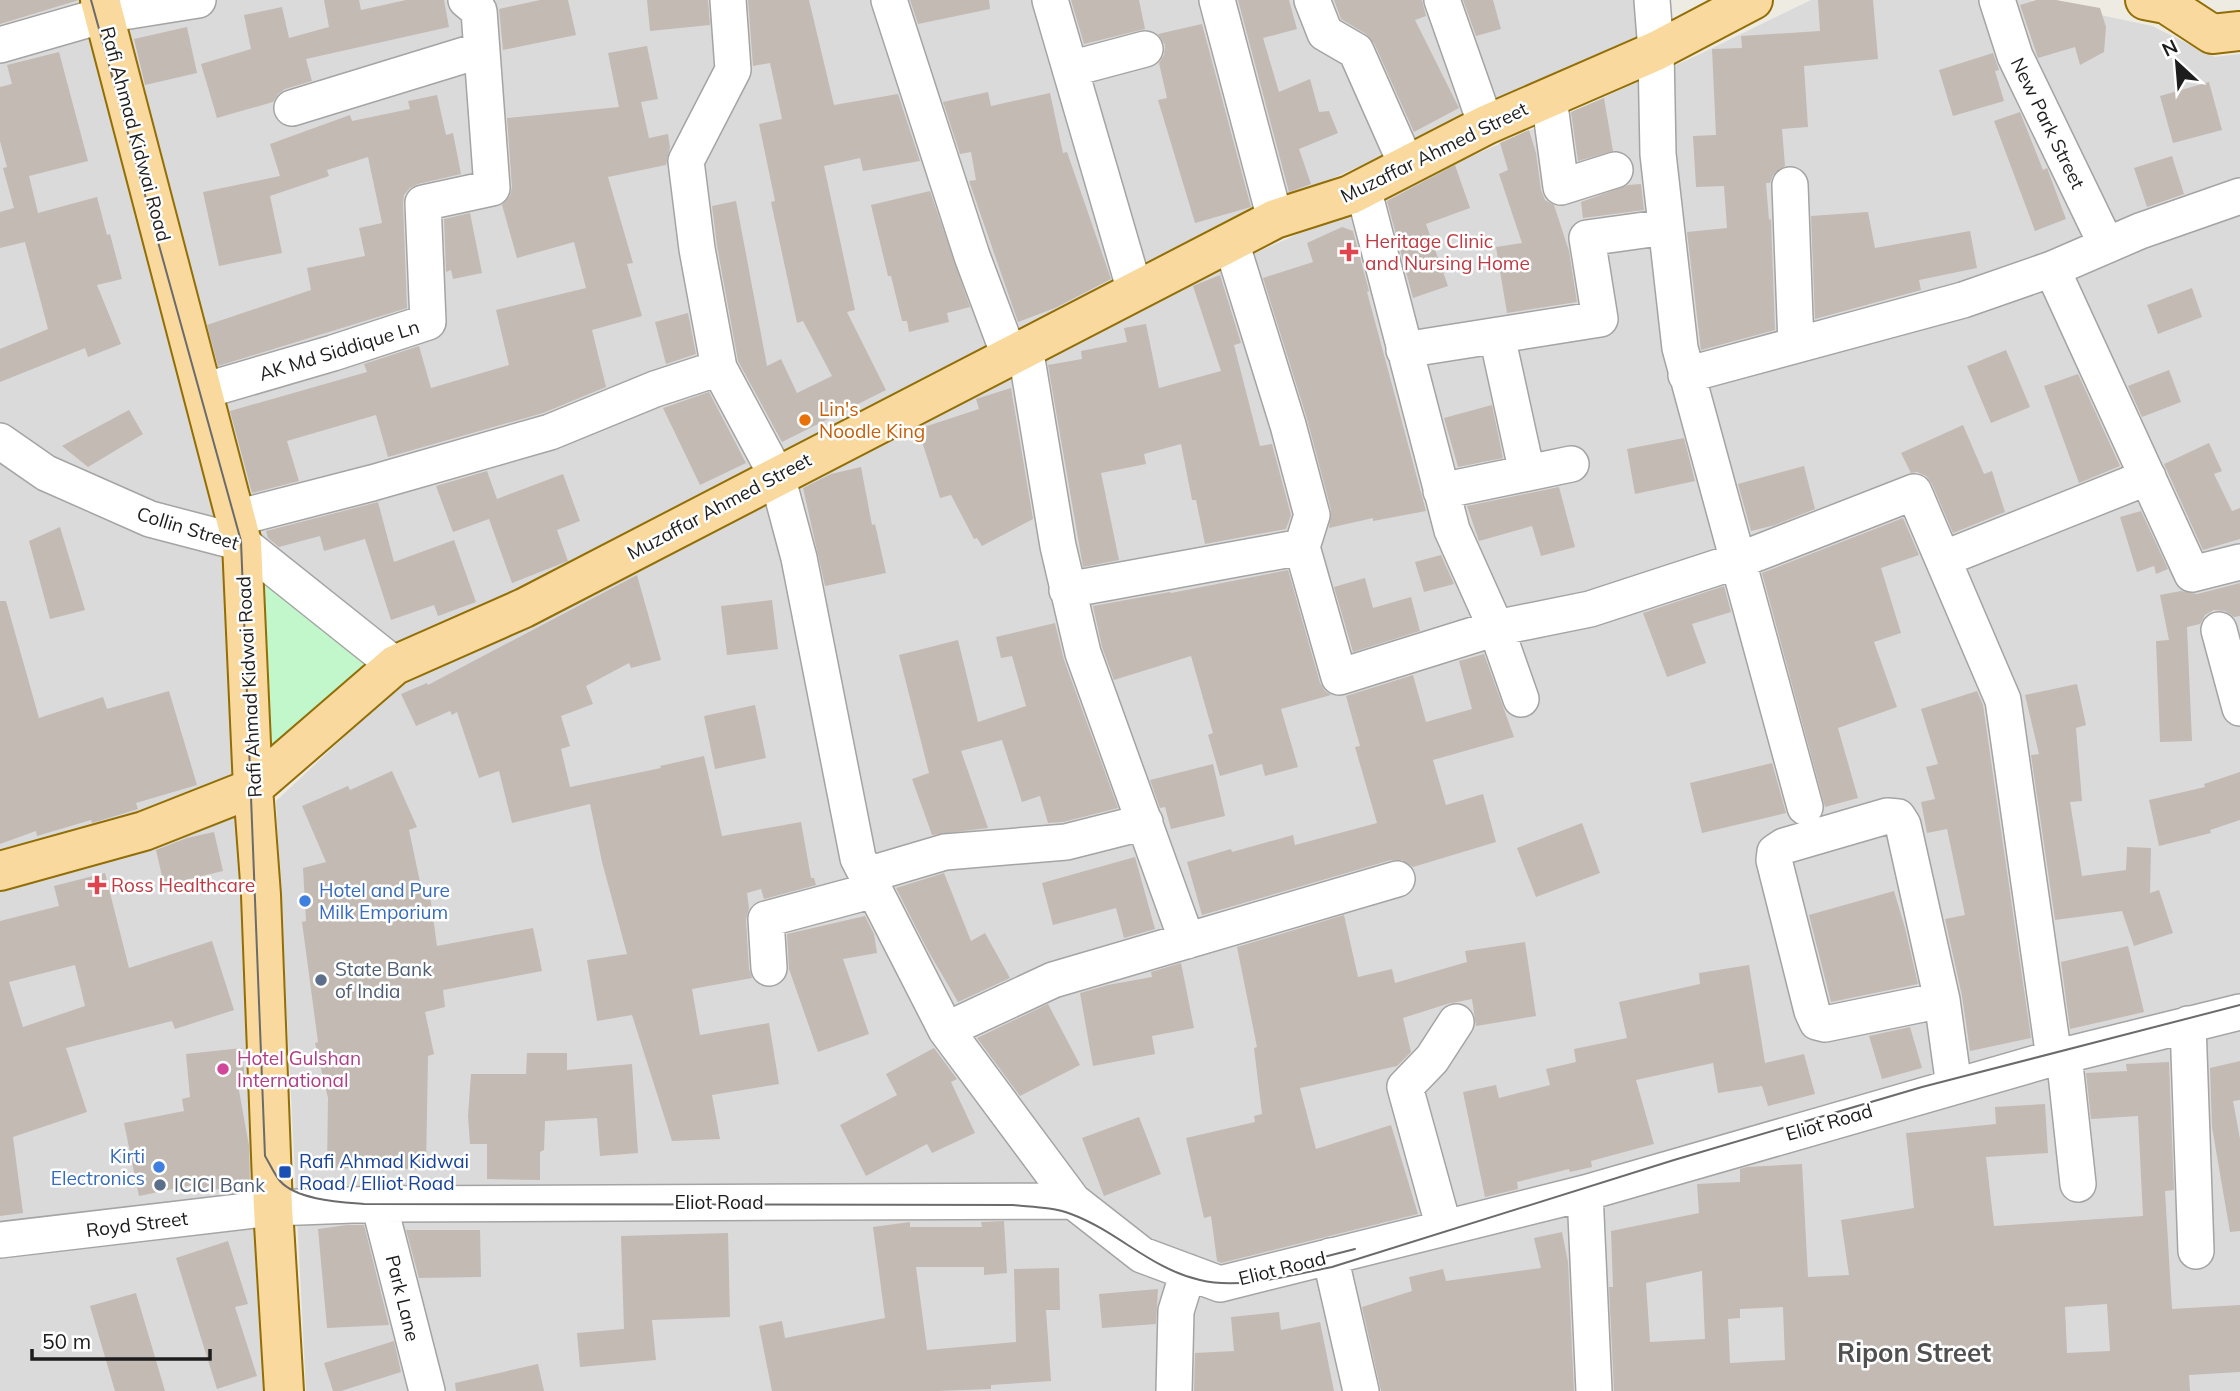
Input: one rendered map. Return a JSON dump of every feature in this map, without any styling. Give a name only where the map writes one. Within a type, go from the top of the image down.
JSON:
[{"type":"main road","name":"Muzaffar Ahmed Street","points":[[0,872],[144,831],[253,788],[395,665],[524,607],[1275,219],[1350,195],[1486,125],[1656,51],[1753,0]]},
{"type":"main road","points":[[2159,1],[2212,34],[2240,31]]},
{"type":"main road","name":"Rafi Ahmad Kidwai Road","points":[[102,8],[239,531],[261,895],[273,1208],[284,1391]]},
{"type":"street","points":[[0,45],[102,8],[198,0]]},
{"type":"street","name":"AK Md Siddique Ln","points":[[203,391],[333,354],[428,322],[422,203],[492,188],[479,11],[466,0]]},
{"type":"street","points":[[728,0],[733,70],[686,161],[697,249],[719,368],[776,476],[800,558],[858,858],[946,1030],[1073,1201]]},
{"type":"street","points":[[889,0],[972,256],[1017,351],[1083,653],[1187,941]]},
{"type":"street","points":[[1050,0],[1135,291]]},
{"type":"street","points":[[1217,0],[1275,219]]},
{"type":"street","points":[[1312,0],[1325,33],[1356,51],[1407,166]]},
{"type":"street","points":[[1442,0],[1486,125]]},
{"type":"street","points":[[1652,0],[1656,51],[1657,154],[1680,348],[1805,807]]},
{"type":"street","name":"New Park Street","points":[[1997,0],[2015,56],[2106,244]]},
{"type":"street","points":[[1070,69],[1145,49]]},
{"type":"street","points":[[292,108],[481,50]]},
{"type":"street","points":[[1549,98],[1561,187],[1615,170]]},
{"type":"street","points":[[1790,185],[1796,345]]},
{"type":"street","points":[[1363,188],[1452,530],[1496,628],[1521,699]]},
{"type":"street","points":[[1686,375],[1963,300],[2052,269],[2106,244],[2240,196]]},
{"type":"street","points":[[1404,350],[1600,319],[1587,238],[1666,227]]},
{"type":"street","points":[[1231,243],[1288,425],[1312,514],[1302,547],[1339,677],[1496,628],[1590,609],[1737,561],[1914,492],[2003,700],[2078,1184]]},
{"type":"street","points":[[2052,269],[2192,574],[2240,562]]},
{"type":"street","points":[[1497,335],[1527,473]]},
{"type":"street","points":[[239,531],[372,483],[550,432],[655,389],[719,368]]},
{"type":"street","name":"Collin Street","points":[[0,441],[46,474],[150,519],[239,531],[395,665]]},
{"type":"street","points":[[1441,491],[1571,464]]},
{"type":"street","points":[[1943,559],[2148,477]]},
{"type":"street","points":[[1068,590],[1302,547]]},
{"type":"street","points":[[2219,630],[2240,708]]},
{"type":"street","points":[[1942,1000],[1825,1024],[1817,1022],[1774,860],[1775,852],[1784,846],[1888,816],[1898,817],[1903,825],[1942,1000],[1955,1086]]},
{"type":"street","points":[[769,968],[766,919],[944,852],[1066,842],[1145,822]]},
{"type":"street","points":[[946,1030],[1053,980],[1397,878]]},
{"type":"street","name":"Eliot Road","points":[[273,1208],[379,1204],[1073,1201],[1142,1255],[1220,1283],[1585,1192],[2059,1056],[2240,1012]]},
{"type":"street","points":[[1444,1228],[1405,1087],[1432,1059],[1456,1022]]},
{"type":"street","points":[[2188,1024],[2196,1251]]},
{"type":"street","points":[[1585,1192],[1594,1391]]},
{"type":"street","name":"Park Lane","points":[[379,1204],[427,1391]]},
{"type":"street","name":"Royd Street","points":[[0,1240],[273,1208]]},
{"type":"street","points":[[1330,1256],[1360,1391]]},
{"type":"street","points":[[1174,1391],[1176,1311],[1188,1272]]},
{"type":"shaded area","points":[[0,0],[85,0],[227,549],[237,779],[125,820],[0,855]]},
{"type":"shaded area","points":[[113,0],[1636,0],[1639,40],[1280,202],[524,591],[391,644],[255,536]]},
{"type":"shaded area","points":[[1811,0],[2030,0],[2152,26],[2215,57],[2240,54],[2240,1391],[306,1391],[276,801],[403,682],[1251,255],[1696,56]]},
{"type":"shaded area","points":[[241,811],[268,1391],[0,1391],[0,891]]},
{"type":"green space","points":[[255,564],[373,666],[260,769]]},
{"type":"building","points":[[0,0],[79,0],[0,24]]},
{"type":"building","points":[[324,0],[359,0],[361,10],[406,0],[444,0],[449,27],[306,59],[312,81],[285,89],[273,102],[217,118],[201,64],[251,49],[244,15],[282,7],[289,38],[329,27]]},
{"type":"building","points":[[540,0],[568,0],[576,35],[503,50],[499,9]]},
{"type":"building","points":[[647,0],[708,0],[710,25],[650,31]]},
{"type":"building","points":[[748,0],[809,0],[834,105],[898,94],[920,161],[863,171],[860,158],[824,166],[855,310],[847,312],[886,390],[782,442],[738,361],[712,206],[736,201],[767,366],[781,359],[797,393],[832,376],[803,321],[797,323],[771,202],[775,201],[759,124],[782,119],[770,63],[753,66]]},
{"type":"building","points":[[910,0],[989,0],[990,9],[918,24]]},
{"type":"building","points":[[1071,0],[1139,0],[1145,29],[1084,44]]},
{"type":"building","points":[[1238,0],[1289,0],[1297,29],[1263,38],[1279,92],[1310,79],[1319,112],[1329,111],[1338,133],[1299,149],[1311,184],[1289,192]]},
{"type":"building","points":[[1334,0],[1422,0],[1426,16],[1415,20],[1459,108],[1414,132],[1374,43],[1366,34],[1341,19]]},
{"type":"building","points":[[1463,0],[1493,0],[1501,29],[1476,36]]},
{"type":"building","points":[[1818,0],[1873,0],[1878,59],[1804,66],[1808,127],[1782,129],[1785,166],[1773,175],[1770,183],[1766,183],[1769,220],[1771,219],[1775,330],[1701,350],[1687,232],[1727,228],[1724,186],[1696,187],[1693,136],[1716,135],[1712,49],[1742,48],[1741,36],[1820,31]]},
{"type":"building","points":[[2036,0],[2056,0],[2100,8],[2106,27],[2104,52],[2080,65],[2075,47],[2038,58],[2020,5]]},
{"type":"building","points":[[1202,24],[1251,207],[1195,223],[1158,100],[1167,98],[1159,63],[1164,55],[1165,45],[1158,34]]},
{"type":"building","points":[[187,27],[197,73],[145,85],[134,39]]},
{"type":"building","points":[[647,46],[658,99],[641,102],[649,138],[668,134],[670,147],[666,165],[608,177],[633,263],[627,264],[642,316],[592,330],[606,387],[543,413],[388,457],[376,415],[287,441],[299,481],[252,493],[230,411],[367,372],[364,364],[419,346],[431,388],[509,365],[496,310],[586,288],[574,242],[517,258],[502,205],[510,196],[512,187],[507,118],[619,107],[608,53]]},
{"type":"building","points":[[59,52],[88,161],[29,176],[38,213],[97,197],[122,279],[97,285],[121,344],[88,357],[85,348],[0,382],[0,349],[48,329],[25,242],[0,248],[0,212],[14,208],[3,168],[7,167],[0,141],[0,87],[12,84],[7,65]]},
{"type":"building","points":[[1993,53],[2004,101],[1953,116],[1939,70]]},
{"type":"building","points":[[2209,82],[2222,130],[2173,143],[2160,96]]},
{"type":"building","points":[[988,92],[991,106],[1050,93],[1063,153],[1067,152],[1111,279],[1055,308],[1018,322],[969,181],[976,180],[971,152],[960,154],[943,102]]},
{"type":"building","points":[[437,95],[446,135],[453,133],[461,174],[418,184],[404,195],[407,308],[218,366],[207,325],[311,290],[307,268],[365,256],[359,228],[382,223],[368,157],[327,170],[329,176],[270,196],[282,253],[219,266],[203,192],[280,176],[270,144],[350,115],[352,121],[410,109],[408,101]]},
{"type":"building","points":[[1604,98],[1613,151],[1578,161],[1571,112]]},
{"type":"building","points":[[2020,112],[2043,170],[2047,168],[2066,219],[2035,231],[1994,121]]},
{"type":"building","points":[[1529,130],[1536,153],[1541,190],[1545,200],[1554,205],[1569,251],[1577,302],[1507,313],[1496,247],[1522,243],[1499,174],[1508,170],[1500,143]]},
{"type":"building","points":[[2172,156],[2184,194],[2147,207],[2134,168]]},
{"type":"building","points":[[1455,165],[1470,208],[1426,224],[1448,286],[1413,298],[1387,201]]},
{"type":"building","points":[[1641,184],[1644,210],[1583,218],[1581,202],[1628,185]]},
{"type":"building","points":[[930,191],[970,307],[947,313],[949,322],[909,332],[907,321],[902,321],[891,276],[888,276],[871,205]]},
{"type":"building","points":[[1868,212],[1875,248],[1970,231],[1977,268],[1919,280],[1921,290],[1815,319],[1811,216]]},
{"type":"building","points":[[470,213],[482,273],[453,279],[451,270],[446,272],[444,219]]},
{"type":"building","points":[[1342,227],[1353,231],[1426,511],[1373,521],[1373,518],[1329,528],[1331,510],[1307,419],[1263,278],[1313,262],[1307,243]]},
{"type":"building","points":[[1220,275],[1241,343],[1234,345],[1260,446],[1272,444],[1291,515],[1286,529],[1205,544],[1196,500],[1192,500],[1181,444],[1144,454],[1146,464],[1101,473],[1119,560],[1083,567],[1048,365],[1082,359],[1081,351],[1127,342],[1124,328],[1146,324],[1159,388],[1221,371],[1193,286]]},
{"type":"building","points":[[2192,288],[2202,317],[2158,334],[2147,305]]},
{"type":"building","points":[[688,313],[696,354],[666,364],[655,322]]},
{"type":"building","points":[[2006,350],[2030,407],[1991,423],[1967,366]]},
{"type":"building","points":[[2169,370],[2181,402],[2142,417],[2128,386]]},
{"type":"building","points":[[2078,374],[2120,466],[2079,483],[2044,386]]},
{"type":"building","points":[[1011,388],[1033,519],[982,546],[977,538],[974,539],[951,495],[940,498],[918,429],[979,409],[976,399]]},
{"type":"building","points":[[709,392],[746,463],[700,485],[663,408]]},
{"type":"building","points":[[1492,405],[1503,458],[1458,467],[1444,418]]},
{"type":"building","points":[[129,410],[143,434],[88,467],[62,446]]},
{"type":"building","points":[[1963,425],[1984,474],[1992,471],[2005,512],[1953,533],[1932,484],[1926,476],[1917,472],[1911,473],[1901,453]]},
{"type":"building","points":[[1684,438],[1695,481],[1635,494],[1627,449]]},
{"type":"building","points":[[2209,443],[2222,471],[2214,474],[2232,511],[2240,508],[2240,539],[2203,550],[2164,464]]},
{"type":"building","points":[[1804,466],[1815,509],[1775,525],[1751,531],[1738,484]]},
{"type":"building","points":[[861,467],[872,525],[875,524],[886,573],[825,586],[803,488],[831,474]]},
{"type":"building","points":[[487,471],[497,499],[563,474],[580,521],[557,530],[568,561],[512,583],[489,519],[453,532],[436,486]]},
{"type":"building","points":[[1559,487],[1575,547],[1541,556],[1532,526],[1479,541],[1467,506]]},
{"type":"building","points":[[378,502],[394,562],[454,540],[476,602],[438,616],[434,605],[391,620],[365,539],[324,551],[320,536],[279,547],[268,538],[266,531]]},
{"type":"building","points":[[2141,511],[2168,569],[2156,574],[2154,566],[2137,572],[2120,517]]},
{"type":"building","points":[[1903,518],[1919,555],[1881,568],[1901,633],[1874,642],[1897,707],[1838,728],[1858,798],[1825,807],[1762,573]]},
{"type":"building","points":[[60,527],[85,610],[50,619],[29,541]]},
{"type":"building","points":[[1441,555],[1454,584],[1424,592],[1415,562]]},
{"type":"building","points":[[1288,570],[1320,683],[1331,695],[1281,709],[1298,767],[1265,776],[1262,764],[1220,776],[1208,735],[1213,733],[1191,656],[1114,680],[1102,647],[1093,606]]},
{"type":"building","points":[[637,575],[661,660],[631,668],[629,663],[586,686],[593,704],[561,716],[570,746],[561,749],[570,787],[704,756],[722,836],[801,822],[811,878],[814,878],[816,885],[764,899],[761,889],[747,893],[749,908],[746,920],[752,978],[692,989],[700,1035],[769,1023],[779,1084],[712,1095],[720,1139],[672,1141],[632,1015],[597,1021],[587,960],[627,954],[602,862],[590,804],[512,823],[499,771],[479,778],[457,712],[452,715],[450,711],[416,726],[401,694],[427,683],[428,685]]},
{"type":"building","points":[[1365,578],[1373,608],[1411,597],[1420,631],[1353,652],[1334,587]]},
{"type":"building","points":[[2240,583],[2240,616],[2234,617],[2225,611],[2214,610],[2205,615],[2200,624],[2187,627],[2192,741],[2160,742],[2156,641],[2169,640],[2160,595],[2181,591],[2197,594]]},
{"type":"building","points":[[1724,586],[1731,612],[1692,624],[1706,663],[1667,677],[1643,613]]},
{"type":"building","points":[[772,600],[778,649],[727,655],[721,606]]},
{"type":"building","points":[[0,601],[6,601],[39,718],[103,697],[107,709],[169,691],[197,785],[136,803],[138,809],[92,823],[91,820],[37,836],[36,831],[0,844]]},
{"type":"building","points":[[1055,623],[1064,660],[1118,808],[1063,822],[1048,823],[1040,796],[1022,802],[1002,740],[961,751],[988,828],[932,835],[912,779],[929,773],[899,655],[958,640],[978,722],[1026,706],[1012,656],[1001,658],[996,637]]},
{"type":"building","points":[[1484,654],[1514,737],[1433,760],[1446,805],[1483,794],[1496,842],[1413,867],[1402,860],[1391,860],[1202,915],[1187,862],[1293,835],[1295,845],[1377,823],[1355,747],[1360,746],[1346,696],[1413,675],[1426,722],[1472,709],[1459,661]]},
{"type":"building","points":[[2077,684],[2086,725],[2076,728],[2082,801],[2070,802],[2082,876],[2126,870],[2127,847],[2151,848],[2150,893],[2159,890],[2173,933],[2134,946],[2122,911],[2055,920],[2031,755],[2039,754],[2025,695]]},
{"type":"building","points":[[1977,691],[1983,705],[2031,1038],[1970,1051],[1962,996],[1945,919],[1965,915],[1947,829],[1927,833],[1921,802],[1935,799],[1926,767],[1938,764],[1921,709]]},
{"type":"building","points":[[755,705],[766,758],[715,769],[704,716]]},
{"type":"building","points":[[1772,763],[1786,813],[1702,833],[1690,783]]},
{"type":"building","points":[[1213,764],[1225,816],[1171,829],[1165,807],[1160,808],[1150,780]]},
{"type":"building","points":[[392,771],[417,827],[409,830],[423,896],[430,895],[437,946],[533,928],[542,971],[443,990],[445,1007],[425,1012],[434,1054],[428,1056],[426,1169],[327,1168],[328,1098],[315,1043],[318,1042],[302,922],[306,921],[303,868],[326,862],[302,806],[348,786],[350,790]]},
{"type":"building","points":[[2240,772],[2240,820],[2210,830],[2211,833],[2159,846],[2149,800],[2205,787],[2204,784]]},
{"type":"building","points":[[1582,823],[1600,873],[1536,897],[1517,848]]},
{"type":"building","points":[[214,832],[223,871],[164,885],[156,850],[187,838]]},
{"type":"building","points":[[1135,857],[1155,929],[1124,938],[1116,908],[1053,925],[1042,883]]},
{"type":"building","points":[[105,873],[129,968],[212,941],[234,1010],[175,1029],[172,1021],[66,1048],[87,1112],[13,1137],[23,1213],[0,1216],[0,921],[59,906],[54,886]],"holes":[[[75,965],[85,1006],[23,1027],[9,982]]]},
{"type":"building","points":[[944,873],[971,941],[985,933],[1010,978],[958,1002],[896,888]]},
{"type":"building","points":[[1894,891],[1918,984],[1831,1002],[1809,915]]},
{"type":"building","points":[[1344,915],[1358,977],[1392,969],[1395,983],[1467,962],[1465,951],[1525,942],[1536,1016],[1476,1026],[1472,999],[1447,1004],[1403,1018],[1411,1052],[1397,1066],[1300,1088],[1316,1149],[1391,1125],[1418,1214],[1221,1263],[1217,1261],[1211,1216],[1204,1218],[1186,1138],[1255,1122],[1254,1116],[1262,1114],[1254,1048],[1257,1047],[1237,947]]},
{"type":"building","points":[[865,916],[874,934],[877,953],[843,959],[869,1034],[818,1052],[789,969],[787,934]]},
{"type":"building","points":[[2128,946],[2144,1012],[2070,1029],[2061,962]]},
{"type":"building","points":[[1181,963],[1194,1028],[1152,1036],[1155,1054],[1093,1066],[1080,993],[1152,977],[1151,972]]},
{"type":"building","points":[[1749,965],[1765,1063],[1804,1054],[1815,1094],[1768,1106],[1762,1086],[1718,1093],[1713,1063],[1636,1080],[1654,1144],[1591,1161],[1592,1167],[1570,1172],[1569,1169],[1517,1182],[1518,1189],[1485,1197],[1463,1092],[1496,1085],[1499,1098],[1550,1085],[1546,1069],[1576,1062],[1574,1049],[1627,1038],[1619,1002],[1700,984],[1699,973]]},
{"type":"building","points":[[1048,1004],[1080,1065],[1020,1096],[977,1038]]},
{"type":"building","points":[[1910,1027],[1922,1068],[1882,1079],[1869,1036]]},
{"type":"building","points":[[242,1048],[245,1084],[238,1085],[249,1146],[250,1183],[199,1193],[197,1184],[139,1196],[124,1123],[184,1111],[182,1099],[190,1097],[186,1054]]},
{"type":"building","points":[[934,1048],[957,1079],[951,1082],[975,1133],[932,1153],[927,1144],[866,1176],[840,1125],[897,1095],[886,1074]]},
{"type":"building","points":[[527,1053],[567,1053],[567,1070],[632,1064],[638,1153],[600,1156],[597,1118],[545,1121],[544,1150],[540,1152],[540,1180],[487,1179],[487,1144],[470,1144],[468,1116],[471,1074],[526,1074]]},
{"type":"building","points":[[2240,1061],[2240,1100],[2233,1101],[2240,1139],[2240,1231],[2230,1232],[2212,1127],[2210,1068]]},
{"type":"building","points":[[2169,1062],[2174,1190],[2165,1191],[2172,1309],[2240,1305],[2240,1372],[2189,1375],[2190,1391],[1614,1391],[1609,1287],[1613,1287],[1611,1231],[1699,1213],[1697,1184],[1740,1182],[1740,1169],[1802,1164],[1808,1277],[1849,1275],[1841,1220],[1914,1208],[1906,1133],[1996,1124],[1995,1107],[2045,1104],[2048,1153],[1986,1157],[1994,1226],[2143,1216],[2138,1116],[2091,1119],[2086,1073],[2127,1071],[2126,1064]],"holes":[[[1702,1271],[1705,1339],[1650,1342],[1646,1283]],[[2107,1304],[2110,1351],[2067,1353],[2065,1307]],[[1783,1307],[1785,1360],[1730,1363],[1728,1319],[1740,1318],[1740,1309]]]},
{"type":"building","points":[[1139,1117],[1161,1174],[1104,1196],[1082,1138]]},
{"type":"building","points":[[1004,1221],[1007,1273],[984,1275],[984,1267],[916,1267],[927,1350],[1016,1342],[1014,1269],[1059,1268],[1060,1310],[1046,1310],[1051,1381],[991,1385],[991,1389],[937,1391],[772,1391],[759,1326],[782,1321],[785,1338],[885,1318],[873,1227],[910,1222],[910,1227],[982,1227],[981,1222]]},
{"type":"building","points":[[364,1225],[389,1325],[327,1328],[318,1229]]},
{"type":"building","points":[[406,1230],[480,1230],[481,1277],[419,1278]]},
{"type":"building","points":[[1562,1232],[1568,1262],[1574,1391],[1381,1391],[1362,1307],[1412,1291],[1409,1277],[1443,1269],[1446,1281],[1541,1268],[1534,1238]]},
{"type":"building","points":[[728,1233],[730,1317],[652,1320],[656,1360],[580,1367],[577,1333],[624,1329],[621,1236]]},
{"type":"building","points":[[228,1241],[248,1304],[235,1307],[257,1376],[217,1389],[176,1258]]},
{"type":"building","points":[[1158,1289],[1156,1324],[1102,1328],[1099,1294]]},
{"type":"building","points":[[136,1293],[165,1391],[115,1391],[90,1306]]},
{"type":"building","points":[[1279,1312],[1281,1330],[1320,1322],[1334,1391],[1194,1391],[1195,1353],[1234,1351],[1231,1317]]},
{"type":"building","points":[[394,1341],[401,1372],[341,1391],[333,1391],[324,1363]]},
{"type":"building","points":[[538,1364],[544,1391],[456,1391],[455,1383]]},
{"type":"tram line","points":[[91,0],[241,541],[265,1156],[280,1181],[297,1192],[319,1199],[364,1204],[1035,1207],[1064,1212],[1088,1221],[1182,1275],[1216,1283],[1249,1282],[1332,1267],[1674,1160],[1922,1087],[2240,1005]]},
{"type":"tram line","points":[[1308,1261],[1355,1249]]},
{"type":"place","name":"Heritage Clinic and Nursing Home","points":[[1349,252]]},
{"type":"place","name":"Lin's Noodle King","points":[[805,420]]},
{"type":"place","name":"Ross Healthcare","points":[[97,885]]},
{"type":"place","name":"Hotel and Pure Milk Emporium","points":[[305,901]]},
{"type":"place","name":"State Bank of India","points":[[321,980]]},
{"type":"place","name":"Hotel Gulshan International","points":[[223,1069]]},
{"type":"place","name":"Kirti Electronics","points":[[159,1167]]},
{"type":"place","name":"Rafi Ahmad Kidwai Road / Elliot Road","points":[[285,1172]]},
{"type":"place","name":"ICICI Bank","points":[[160,1185]]},
{"type":"district","name":"Ripon Street","points":[[1914,1352]]}]
